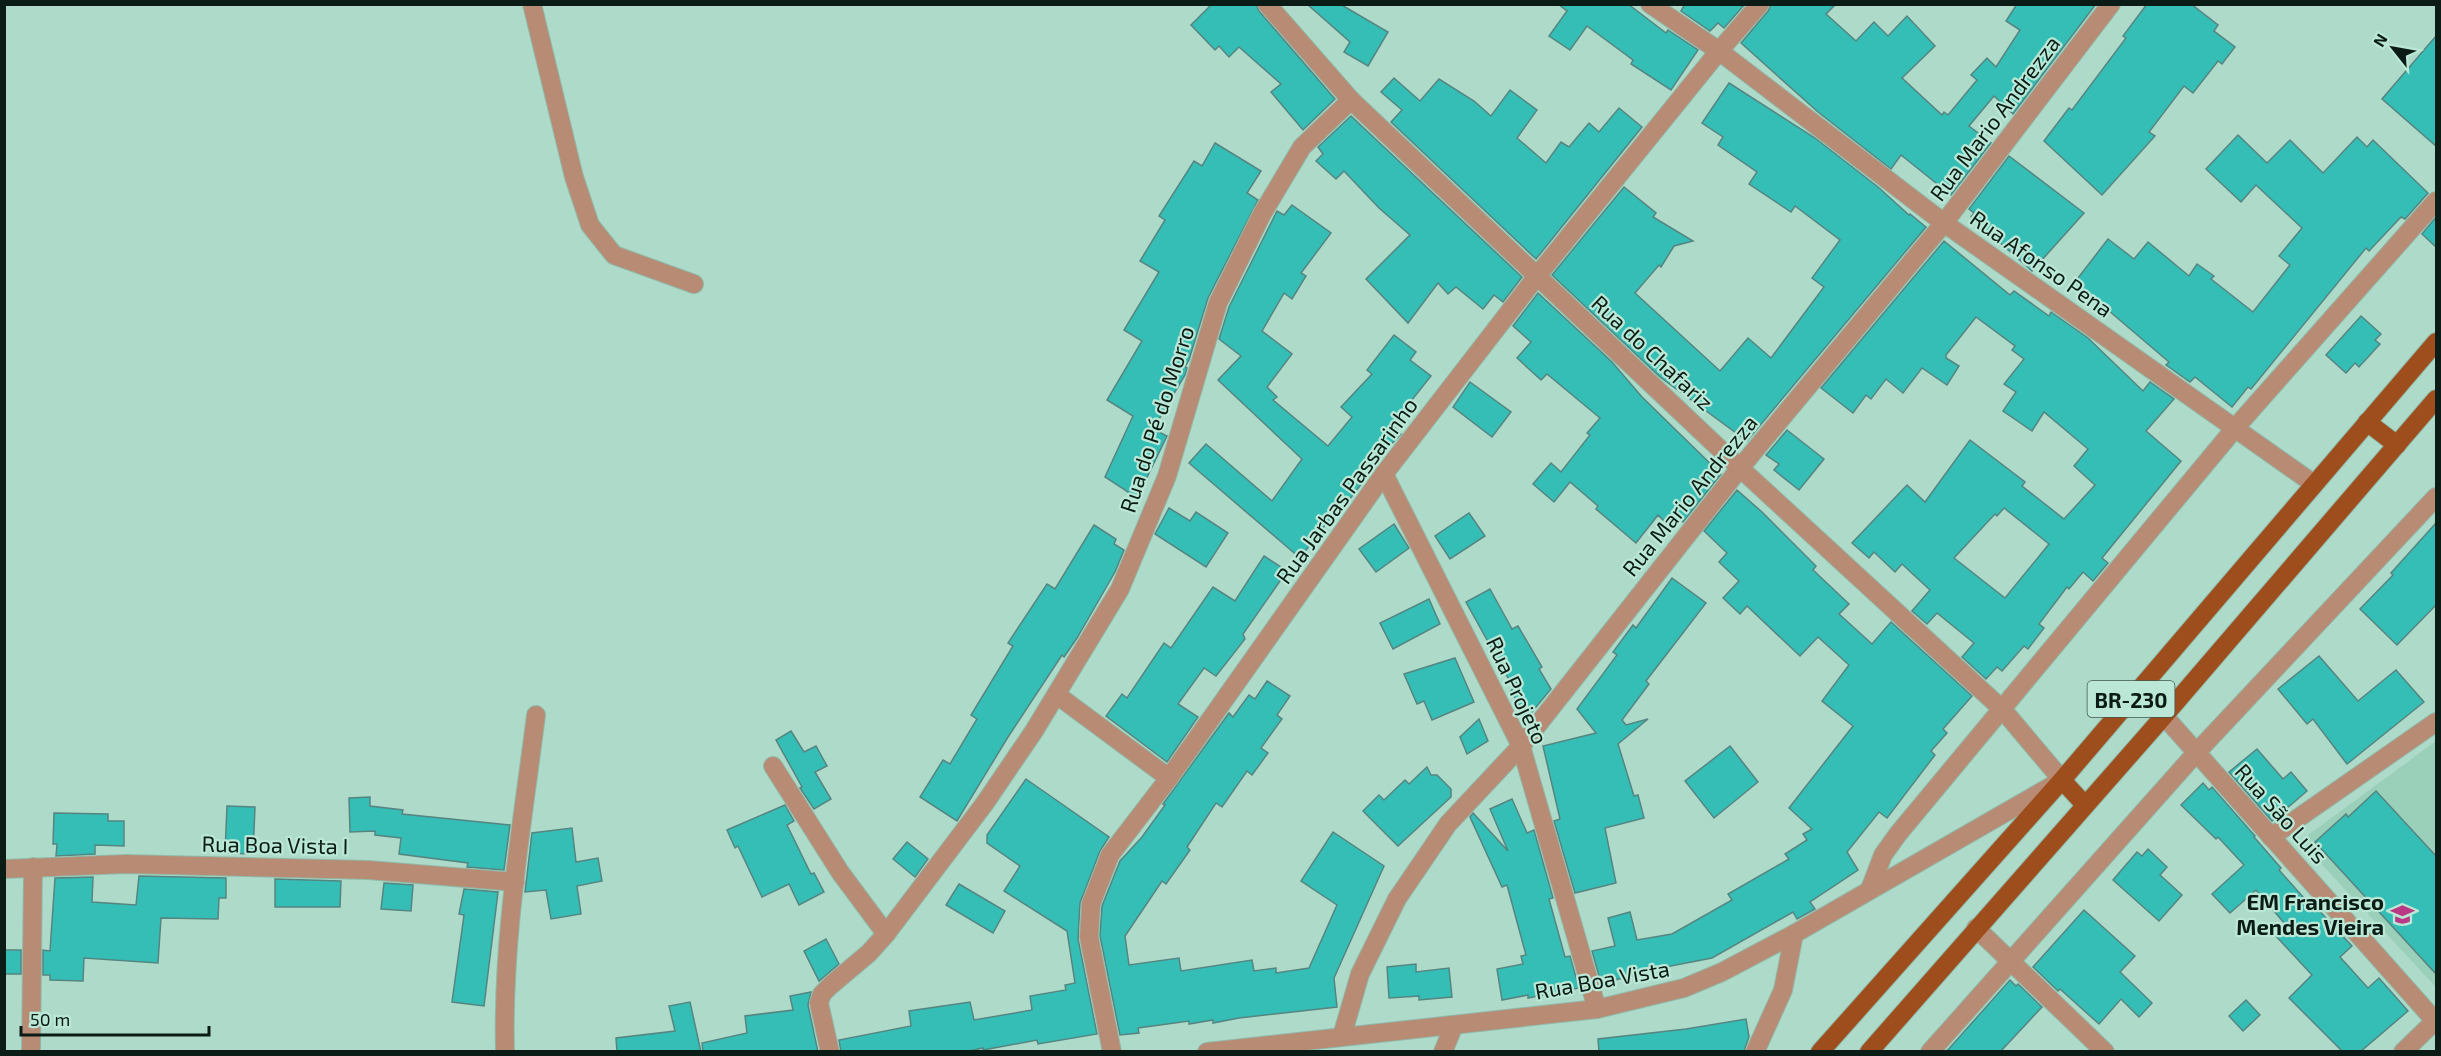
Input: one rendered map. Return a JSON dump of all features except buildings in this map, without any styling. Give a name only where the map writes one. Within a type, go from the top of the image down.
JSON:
[{"type":"main road","name":"BR-230","points":[[1820,1052],[2062,780],[2436,342]]},
{"type":"main road","name":"BR-230","points":[[1869,1052],[2164,716],[2436,399]]},
{"type":"main road","points":[[2367,422],[2397,445]]},
{"type":"main road","points":[[2062,780],[2085,805]]},
{"type":"street","points":[[532,4],[574,177],[590,225],[614,255],[694,284]]},
{"type":"street","name":"Rua do Chafariz","points":[[1267,4],[1351,100],[1740,468],[2003,710],[2062,780]]},
{"type":"street","name":"Rua Afonso Pena","points":[[1650,4],[1719,51],[1944,223],[2314,484]]},
{"type":"street","name":"Rua Jarbas Passarinho","points":[[1112,1052],[1089,937],[1091,904],[1110,855],[1169,778],[1384,474],[1537,276],[1719,51],[1760,4]]},
{"type":"street","name":"Rua Mario Andrezza","points":[[1342,1036],[1360,974],[1397,899],[1448,824],[1521,746],[1740,468],[1944,223],[2111,4]]},
{"type":"street","name":"Rua do Pé do Morro","points":[[830,1052],[819,1003],[831,985],[869,953],[886,934],[985,803],[1057,695],[1124,579],[1167,476],[1218,303],[1262,214],[1302,147],[1351,100]]},
{"type":"street","points":[[1870,889],[1883,855],[1898,834],[2236,428],[2436,201]]},
{"type":"street","name":"Rua Projeto","points":[[1384,474],[1521,746],[1597,1009]]},
{"type":"street","points":[[1930,1052],[2196,753],[2436,497]]},
{"type":"street","points":[[1057,695],[1169,778]]},
{"type":"street","points":[[505,1052],[504,1005],[515,882],[537,716]]},
{"type":"street","name":"Rua São Luis","points":[[2164,716],[2436,1021]]},
{"type":"street","points":[[2271,837],[2436,722]]},
{"type":"street","points":[[773,766],[840,872],[886,934]]},
{"type":"street","name":"Rua Boa Vista","points":[[1207,1052],[1597,1009],[1684,988],[1722,972],[1794,934],[2062,780]]},
{"type":"street","name":"Rua Boa Vista I","points":[[4,869],[126,864],[368,870],[515,882]]},
{"type":"street","points":[[31,1052],[33,867]]},
{"type":"street","points":[[1977,928],[2105,1052]]},
{"type":"street","points":[[1755,1052],[1783,990],[1794,934]]},
{"type":"street","points":[[2403,1052],[2436,1021]]},
{"type":"street","points":[[1443,1052],[1454,1025]]},
{"type":"shaded area","name":"EM Francisco Mendes Vieira","points":[[2436,741],[2436,987],[2300,841]]},
{"type":"place","name":"EM Francisco Mendes Vieira","points":[[2402,914]]}]
